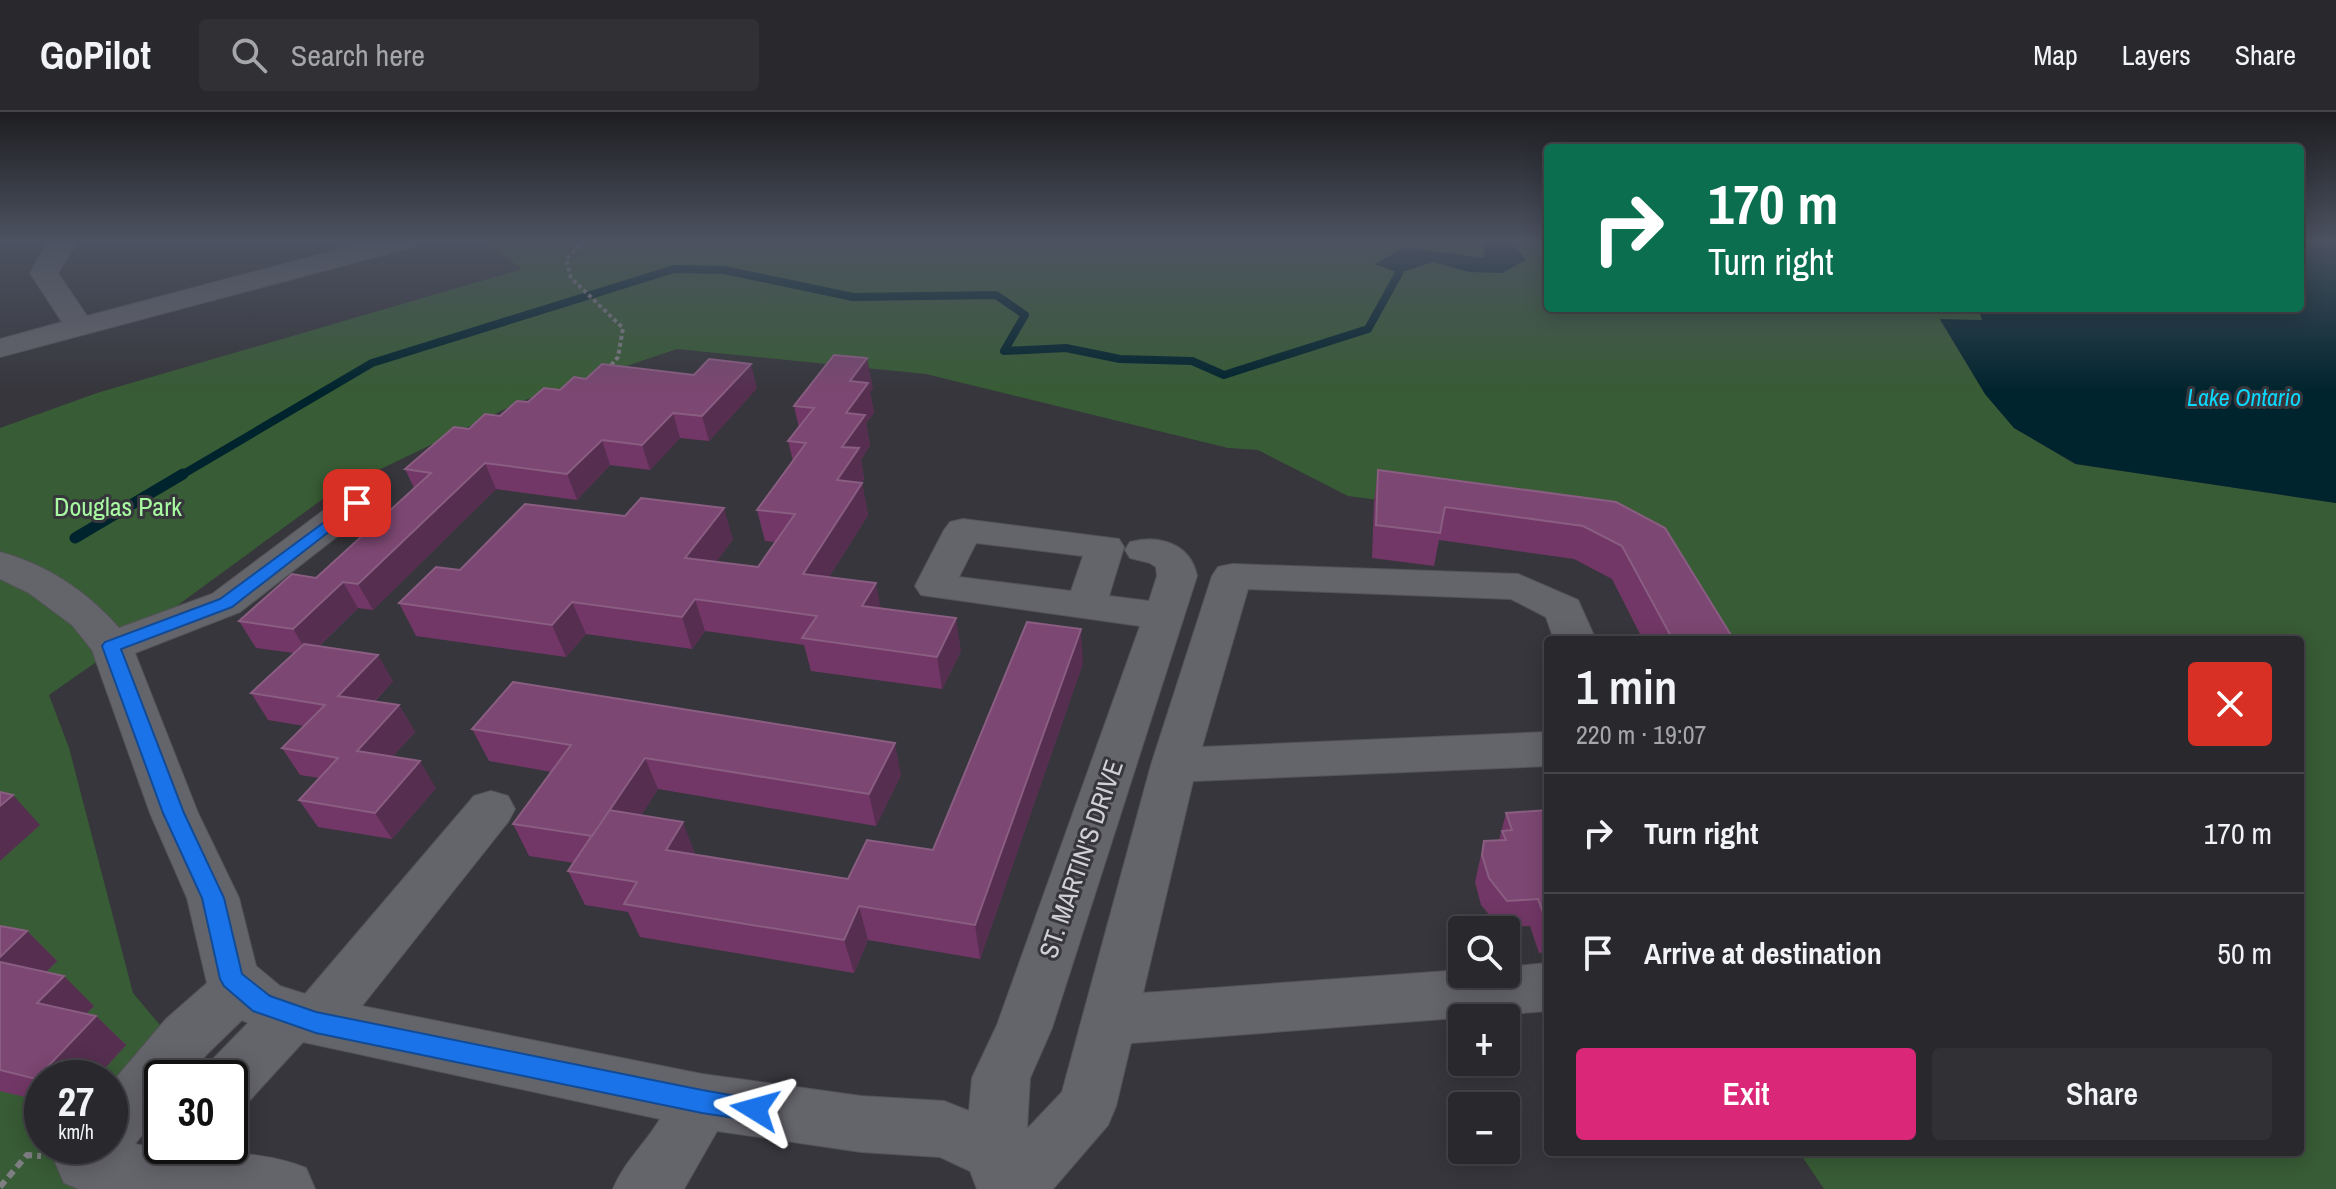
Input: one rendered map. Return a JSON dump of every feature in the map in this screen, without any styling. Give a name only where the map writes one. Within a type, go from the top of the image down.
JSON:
[{"type":"street","points":[[56,291],[79,326]]},
{"type":"street","points":[[0,348],[211,291]]},
{"type":"street","points":[[111,646],[226,603],[357,503]]},
{"type":"street","name":"ST. MARTIN'S DRIVE","points":[[1005,1177],[1001,1078],[1024,1028],[1177,576],[1175,563],[1162,553],[1144,550]]},
{"type":"street","points":[[0,564],[43,584],[86,616],[111,646],[174,813],[213,898],[232,979],[262,1004],[304,1018],[702,1101],[861,1124],[944,1129],[1005,1177],[1087,1106],[1174,765],[1232,576],[1518,587],[1564,609],[1574,636]]},
{"type":"street","points":[[1086,605],[1164,616]]},
{"type":"street","points":[[1174,765],[1544,749]]},
{"type":"street","points":[[248,1066],[304,1018],[491,809]]},
{"type":"street","points":[[128,1109],[186,1037],[241,986]]},
{"type":"street","points":[[1109,1020],[1544,987]]},
{"type":"street","points":[[644,1189],[670,1159],[702,1101]]},
{"type":"street","points":[[128,1157],[165,1171],[284,1189]]},
{"type":"path","points":[[586,291],[623,328],[618,357],[606,372]]},
{"type":"green space","name":"Douglas Park","points":[[446,291],[1544,291],[1544,312],[1980,312],[1983,320],[1940,320],[1985,394],[2014,428],[2075,464],[2336,503],[2336,1189],[1824,1189],[1802,1156],[2304,1156],[2304,636],[1716,636],[1637,534],[1348,496],[1258,450],[1228,448],[926,374],[677,349],[522,401],[331,493],[49,695],[69,748],[133,993],[189,1060],[144,1060],[144,1104],[128,1126],[128,1060],[24,1060],[24,1164],[102,1164],[84,1189],[0,1189],[0,428],[97,393]]},
{"type":"water","name":"Lake Ontario","points":[[2304,291],[2336,291],[2336,503],[2076,464],[2014,428],[1985,394],[1940,319],[1982,320],[1979,312],[2304,312]]},
{"type":"building","points":[[834,355],[867,358],[850,381],[868,383],[846,413],[865,415],[842,447],[859,448],[837,480],[862,483],[803,574],[876,583],[862,606],[956,618],[937,657],[802,638],[817,616],[695,599],[682,617],[572,602],[552,625],[399,603],[436,567],[460,570],[525,504],[625,516],[641,498],[724,508],[685,558],[758,567],[795,514],[757,510],[806,443],[788,441],[814,408],[794,406]]},
{"type":"building","points":[[709,359],[751,364],[702,416],[673,413],[642,445],[602,440],[567,474],[485,463],[358,584],[343,582],[293,629],[239,621],[292,574],[316,578],[431,473],[405,469],[454,427],[469,429],[485,414],[500,416],[517,401],[528,402],[544,388],[560,390],[574,377],[586,379],[602,364],[694,375]]},
{"type":"building","points":[[1378,470],[1616,502],[1665,528],[1732,636],[1671,636],[1622,546],[1583,526],[1445,507],[1440,533],[1376,525]]},
{"type":"building","points":[[1027,622],[1081,629],[975,925],[859,906],[844,940],[624,904],[637,882],[568,871],[609,810],[683,822],[666,850],[848,879],[867,840],[933,850]]},
{"type":"building","points":[[304,644],[378,655],[338,696],[399,705],[357,751],[420,761],[375,813],[299,800],[338,758],[282,748],[325,705],[251,693]]},
{"type":"building","points":[[513,682],[895,743],[869,794],[645,758],[592,836],[513,824],[571,745],[472,729]]},
{"type":"building","points":[[0,792],[13,795],[0,806]]},
{"type":"building","points":[[1544,810],[1544,915],[1538,899],[1507,901],[1489,878],[1482,855],[1484,841],[1506,840],[1502,831],[1512,830],[1506,813]]},
{"type":"building","points":[[0,926],[27,931],[0,957]]},
{"type":"building","points":[[0,962],[64,976],[37,1003],[96,1016],[54,1060],[24,1060],[24,1076],[0,1070]]},
{"type":"waterway","points":[[180,476],[372,363],[602,291]]},
{"type":"waterway","points":[[826,291],[853,297],[996,295],[1025,315],[1004,351],[1066,348],[1120,359],[1192,361],[1224,375],[1368,329],[1389,291]]},
{"type":"waterway","points":[[75,538],[183,474]]},
{"type":"route","points":[[357,503],[226,603],[111,646],[174,813],[213,898],[232,979],[262,1004],[316,1022],[702,1101],[755,1109]]}]
